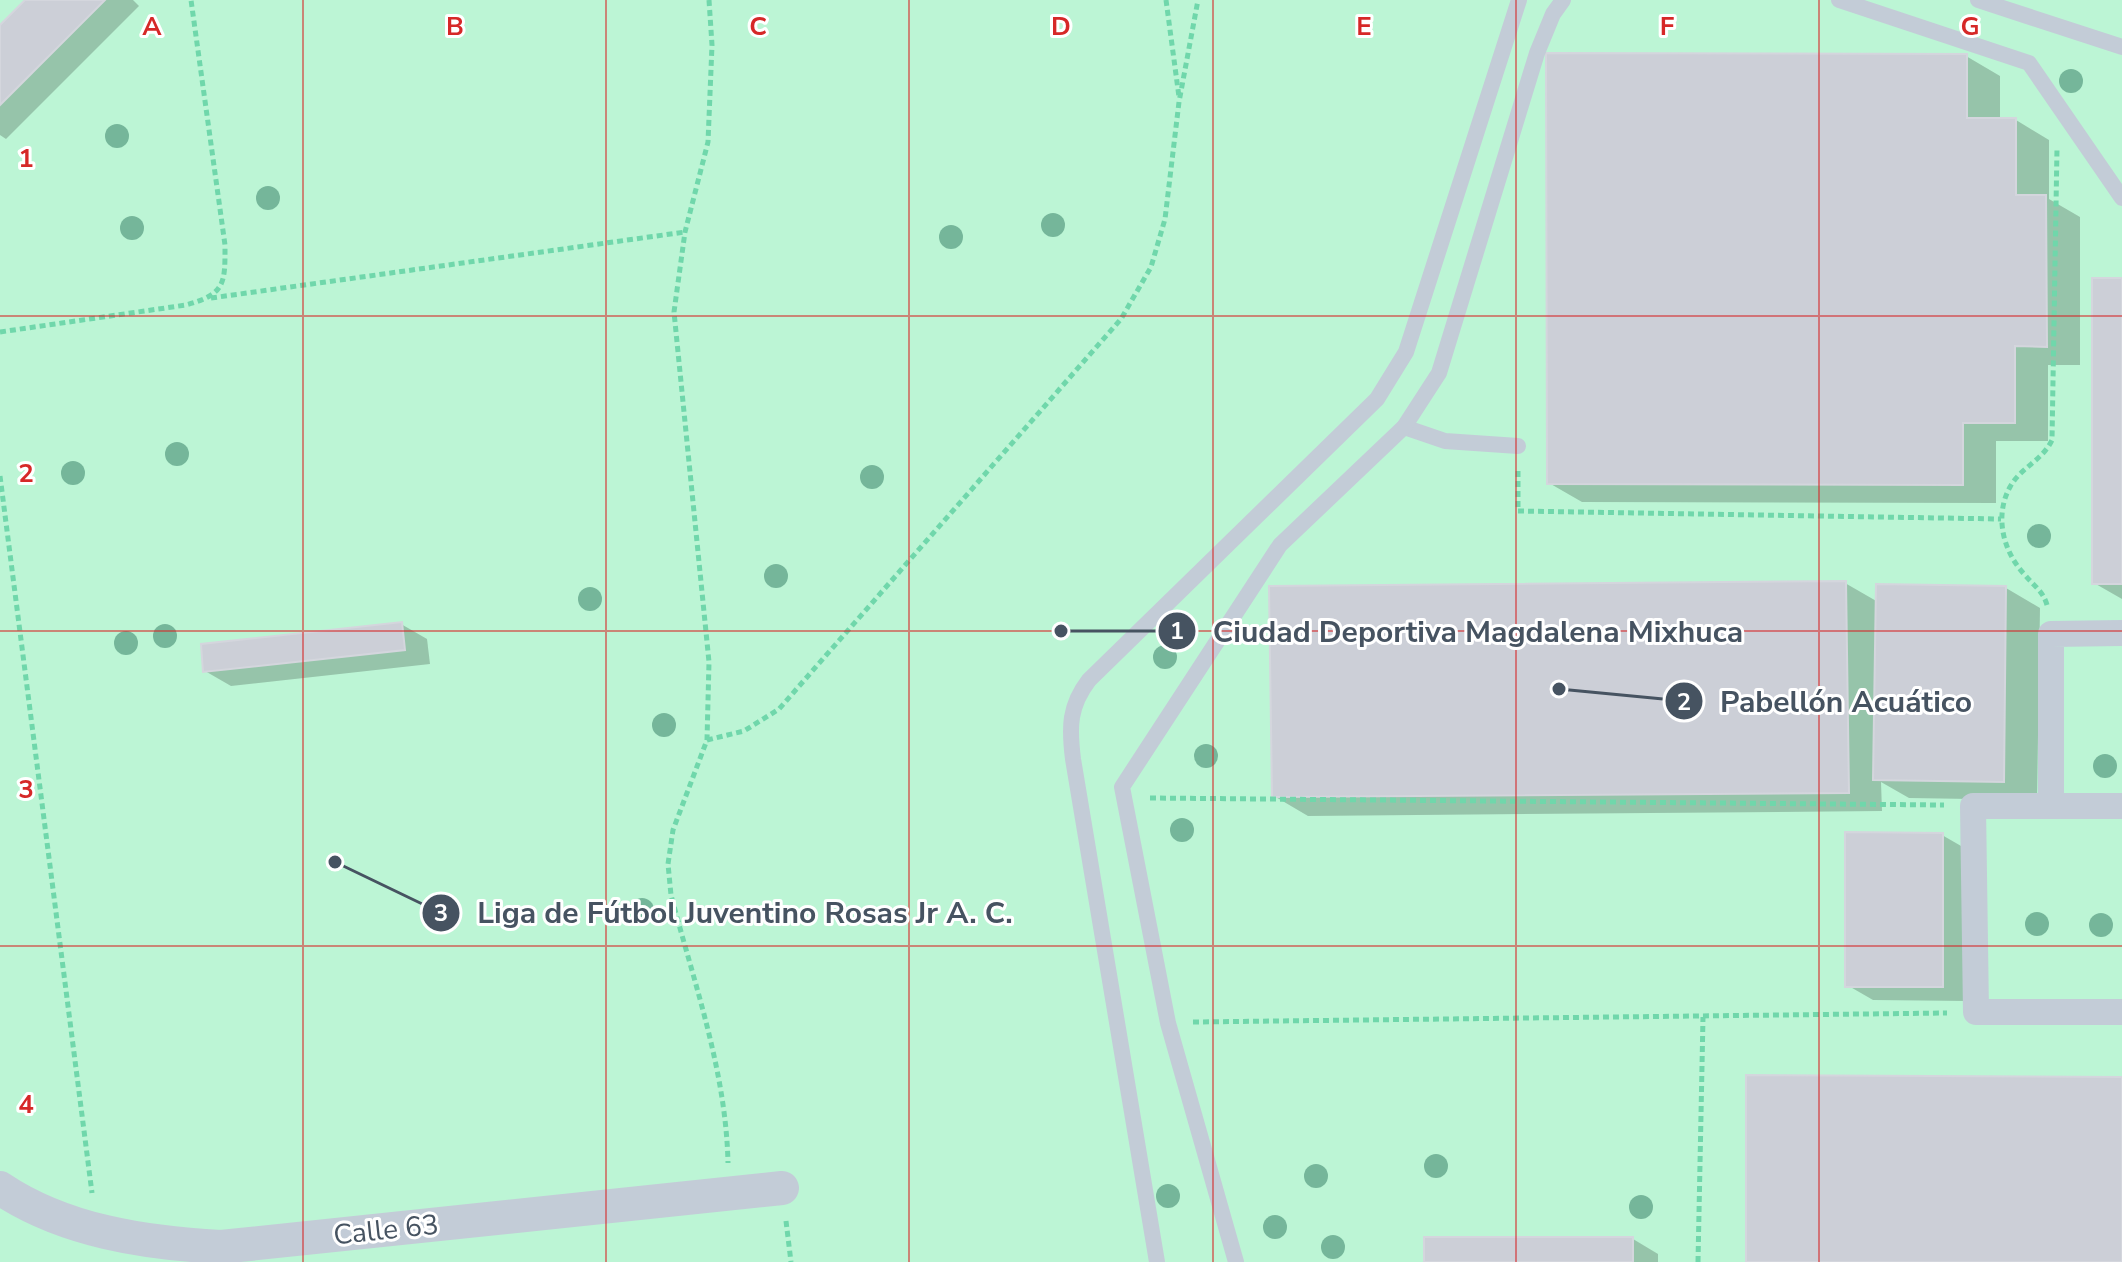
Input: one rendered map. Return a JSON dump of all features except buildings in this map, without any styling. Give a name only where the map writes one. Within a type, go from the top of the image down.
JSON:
[{"type":"street","points":[[2051,806],[2051,634],[2122,633]]},
{"type":"street","points":[[2122,806],[1973,806],[1976,1012],[2122,1012]]},
{"type":"street","name":"Calle 63","points":[[0,1188],[22,1202],[97,1230],[158,1243],[221,1247],[782,1188]]},
{"type":"lane","points":[[1157,1262],[1073,759],[1069,724],[1075,697],[1377,399],[1392,376],[1406,352],[1519,0]]},
{"type":"lane","points":[[1236,1262],[1168,1023],[1122,797],[1127,776],[1280,545],[1404,427],[1439,373],[1537,53],[1553,14],[1563,0]]},
{"type":"lane","points":[[1839,0],[2029,63],[2122,198]]},
{"type":"lane","points":[[1978,0],[2122,47]]},
{"type":"lane","points":[[1404,427],[1445,441],[1518,446]]},
{"type":"path","points":[[191,0],[225,245],[225,281],[210,298]]},
{"type":"path","points":[[709,0],[712,45],[708,142],[685,232],[674,312],[709,662],[707,740],[673,830],[668,864],[671,895],[722,1085],[728,1123],[729,1194]]},
{"type":"path","points":[[1166,0],[1179,102]]},
{"type":"path","points":[[707,740],[744,731],[779,709],[1121,319],[1151,267],[1165,219],[1179,102],[1198,0]]},
{"type":"path","points":[[2051,634],[2044,594],[2023,573],[2007,548],[2001,519],[2010,486],[2047,452],[2052,440],[2058,104]]},
{"type":"path","points":[[0,332],[186,305],[210,298],[685,232]]},
{"type":"path","points":[[1518,446],[1518,511],[2001,519]]},
{"type":"path","points":[[0,476],[97,1230]]},
{"type":"path","points":[[1122,797],[1973,806]]},
{"type":"path","points":[[1168,1023],[1976,1012]]},
{"type":"path","points":[[1698,1262],[1703,1017]]},
{"type":"path","points":[[782,1188],[791,1262]]},
{"type":"green space","points":[[0,0],[2122,0],[2122,1262],[0,1262]]},
{"type":"place","name":"Ciudad Deportiva Magdalena Mixhuca","points":[[1061,631]]},
{"type":"place","name":"Pabellón Acuático","points":[[1559,689]]},
{"type":"place","name":"Liga de Fútbol Juventino Rosas Jr A. C.","points":[[335,862]]}]
